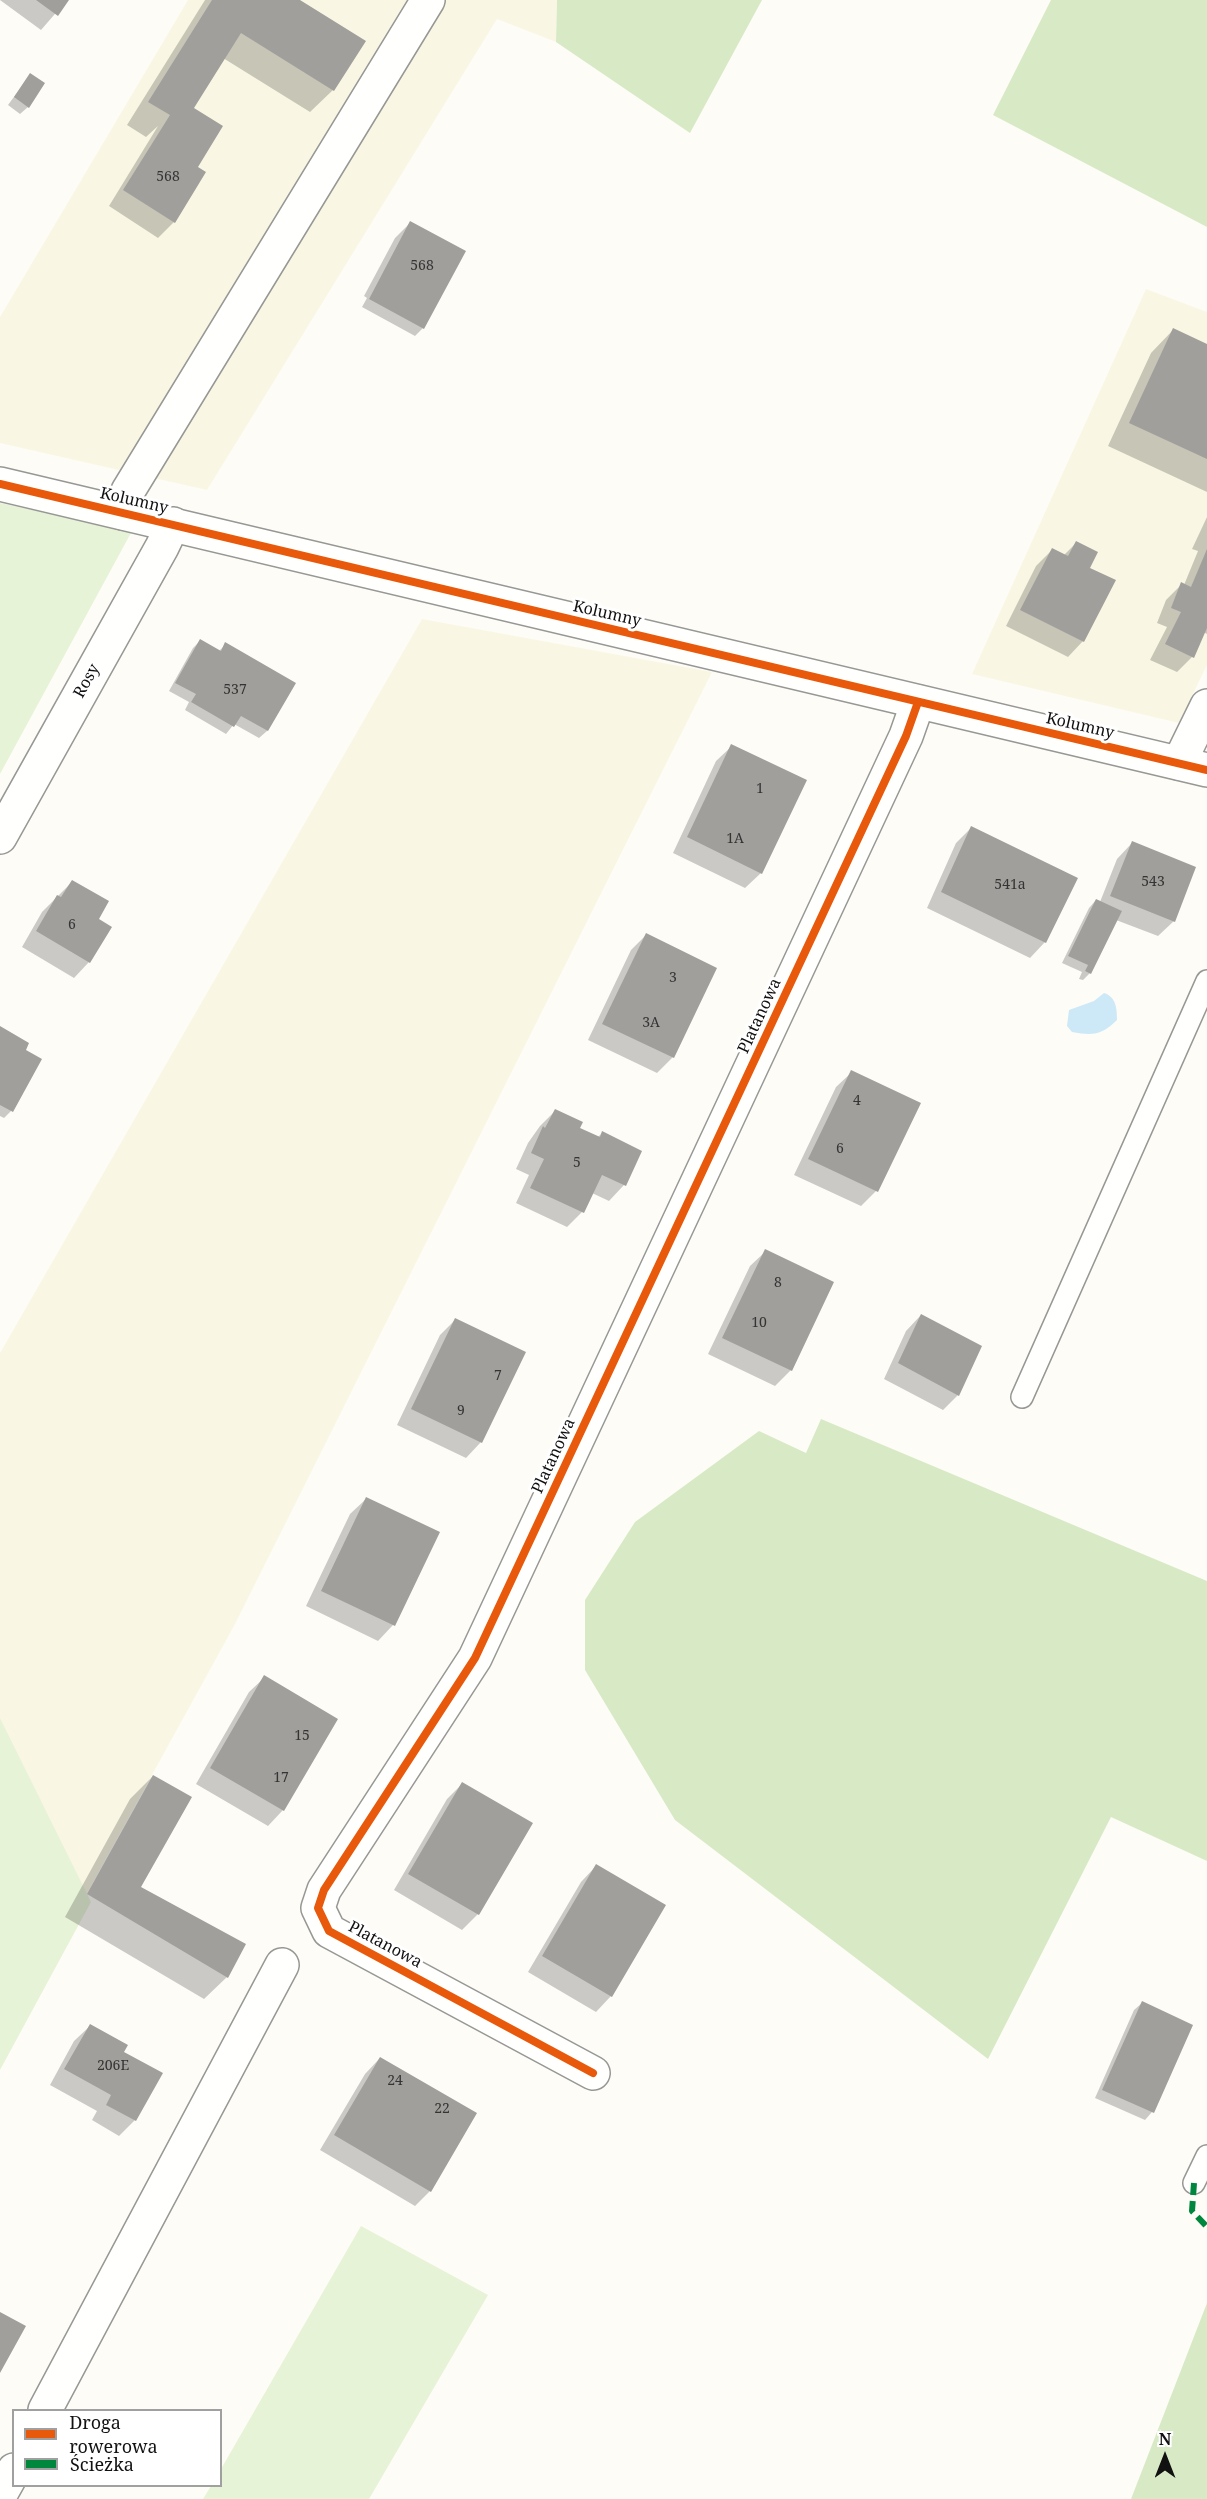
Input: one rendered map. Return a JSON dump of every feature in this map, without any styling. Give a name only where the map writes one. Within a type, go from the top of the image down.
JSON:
[{"type":"street","points":[[123,513],[128,490],[428,0]]},
{"type":"street","name":"Kolumny","points":[[0,484],[1193,767]]},
{"type":"street","name":"Rosy","points":[[0,837],[173,524]]},
{"type":"street","name":"Platanowa","points":[[593,2073],[329,1930],[318,1908],[324,1890],[475,1658],[906,736],[918,702]]},
{"type":"street","points":[[1193,767],[1207,706]]},
{"type":"street","points":[[46,2409],[282,1965]]},
{"type":"street","points":[[0,2495],[12,2474]]},
{"type":"lane","points":[[1022,1397],[1207,981]]},
{"type":"lane","points":[[1194,2183],[1207,2156]]},
{"type":"shaded area","points":[[188,0],[557,0],[556,42],[497,19],[207,490],[0,443],[0,317]]},
{"type":"shaded area","points":[[1146,289],[1207,312],[1207,665],[1179,723],[972,674]]},
{"type":"shaded area","points":[[422,619],[712,672],[234,1626],[0,2051],[0,1353]]},
{"type":"green space","points":[[557,0],[762,0],[690,133],[556,42]]},
{"type":"green space","points":[[1051,0],[1207,0],[1207,227],[993,115]]},
{"type":"green space","points":[[0,503],[132,531],[0,774]]},
{"type":"green space","points":[[821,1419],[1207,1581],[1207,1861],[1111,1817],[988,2059],[675,1820],[585,1670],[585,1600],[635,1522],[759,1431],[806,1453]]},
{"type":"green space","points":[[0,1718],[91,1902],[0,2070]]},
{"type":"green space","points":[[361,2226],[488,2295],[369,2499],[203,2499],[210,2487],[222,2487],[222,2467]]},
{"type":"green space","points":[[1207,2303],[1207,2499],[1131,2499]]},
{"type":"water","points":[[1104,993],[1113,1000],[1117,1020],[1107,1029],[1097,1033],[1072,1032],[1067,1026],[1069,1010],[1094,1001]]},
{"type":"building","points":[[36,0],[69,0],[58,16]]},
{"type":"building","points":[[212,0],[300,0],[366,41],[334,91],[241,33],[194,108],[223,126],[198,167],[206,172],[175,223],[123,190],[170,115],[148,102]]},
{"type":"building","points":[[30,73],[45,83],[29,108],[14,97]]},
{"type":"building","points":[[410,221],[466,251],[424,329],[369,299]]},
{"type":"building","points":[[1173,328],[1207,344],[1207,459],[1129,423]]},
{"type":"building","points":[[1076,541],[1098,552],[1090,568],[1116,580],[1084,642],[1020,610],[1052,548],[1068,556]]},
{"type":"building","points":[[1207,549],[1207,628],[1194,658],[1165,644],[1181,612],[1171,608],[1181,582],[1191,587]]},
{"type":"building","points":[[200,639],[221,651],[225,642],[296,683],[268,731],[241,716],[234,727],[191,702],[196,694],[175,683]]},
{"type":"building","points":[[731,744],[807,780],[762,874],[687,837]]},
{"type":"building","points":[[971,826],[1078,878],[1046,943],[941,892]]},
{"type":"building","points":[[1132,841],[1196,867],[1175,922],[1110,896]]},
{"type":"building","points":[[72,880],[109,901],[99,919],[112,927],[90,963],[36,931],[57,895],[61,897]]},
{"type":"building","points":[[1096,899],[1122,911],[1091,974],[1085,971],[1088,965],[1068,956]]},
{"type":"building","points":[[646,933],[717,968],[674,1058],[602,1024]]},
{"type":"building","points":[[0,1026],[29,1043],[26,1050],[42,1059],[13,1112],[0,1105]]},
{"type":"building","points":[[851,1070],[921,1103],[878,1192],[808,1159]]},
{"type":"building","points":[[555,1109],[583,1122],[580,1128],[600,1137],[602,1131],[642,1151],[626,1186],[602,1175],[584,1213],[530,1188],[544,1159],[531,1153],[543,1126],[545,1128]]},
{"type":"building","points":[[765,1249],[834,1282],[792,1371],[722,1338]]},
{"type":"building","points":[[921,1314],[982,1346],[959,1396],[898,1363]]},
{"type":"building","points":[[455,1318],[526,1352],[482,1443],[411,1409]]},
{"type":"building","points":[[366,1497],[440,1532],[395,1626],[321,1591]]},
{"type":"building","points":[[264,1675],[338,1719],[284,1811],[210,1768]]},
{"type":"building","points":[[153,1775],[192,1797],[141,1887],[246,1944],[228,1978],[87,1894]]},
{"type":"building","points":[[462,1782],[533,1823],[479,1915],[408,1874]]},
{"type":"building","points":[[596,1864],[666,1905],[612,1997],[542,1956]]},
{"type":"building","points":[[1142,2001],[1193,2025],[1154,2113],[1102,2090]]},
{"type":"building","points":[[90,2024],[128,2045],[124,2052],[163,2073],[136,2121],[106,2105],[111,2095],[64,2069]]},
{"type":"building","points":[[380,2057],[477,2113],[431,2192],[334,2135]]},
{"type":"building","points":[[0,2312],[26,2326],[0,2373]]},
{"type":"marked path","points":[[1194,2183],[1192,2211],[1207,2227]]},
{"type":"cycle path","points":[[0,484],[1207,770]]},
{"type":"cycle path","points":[[593,2073],[329,1931],[318,1908],[324,1890],[475,1658],[906,736],[918,702]]}]
